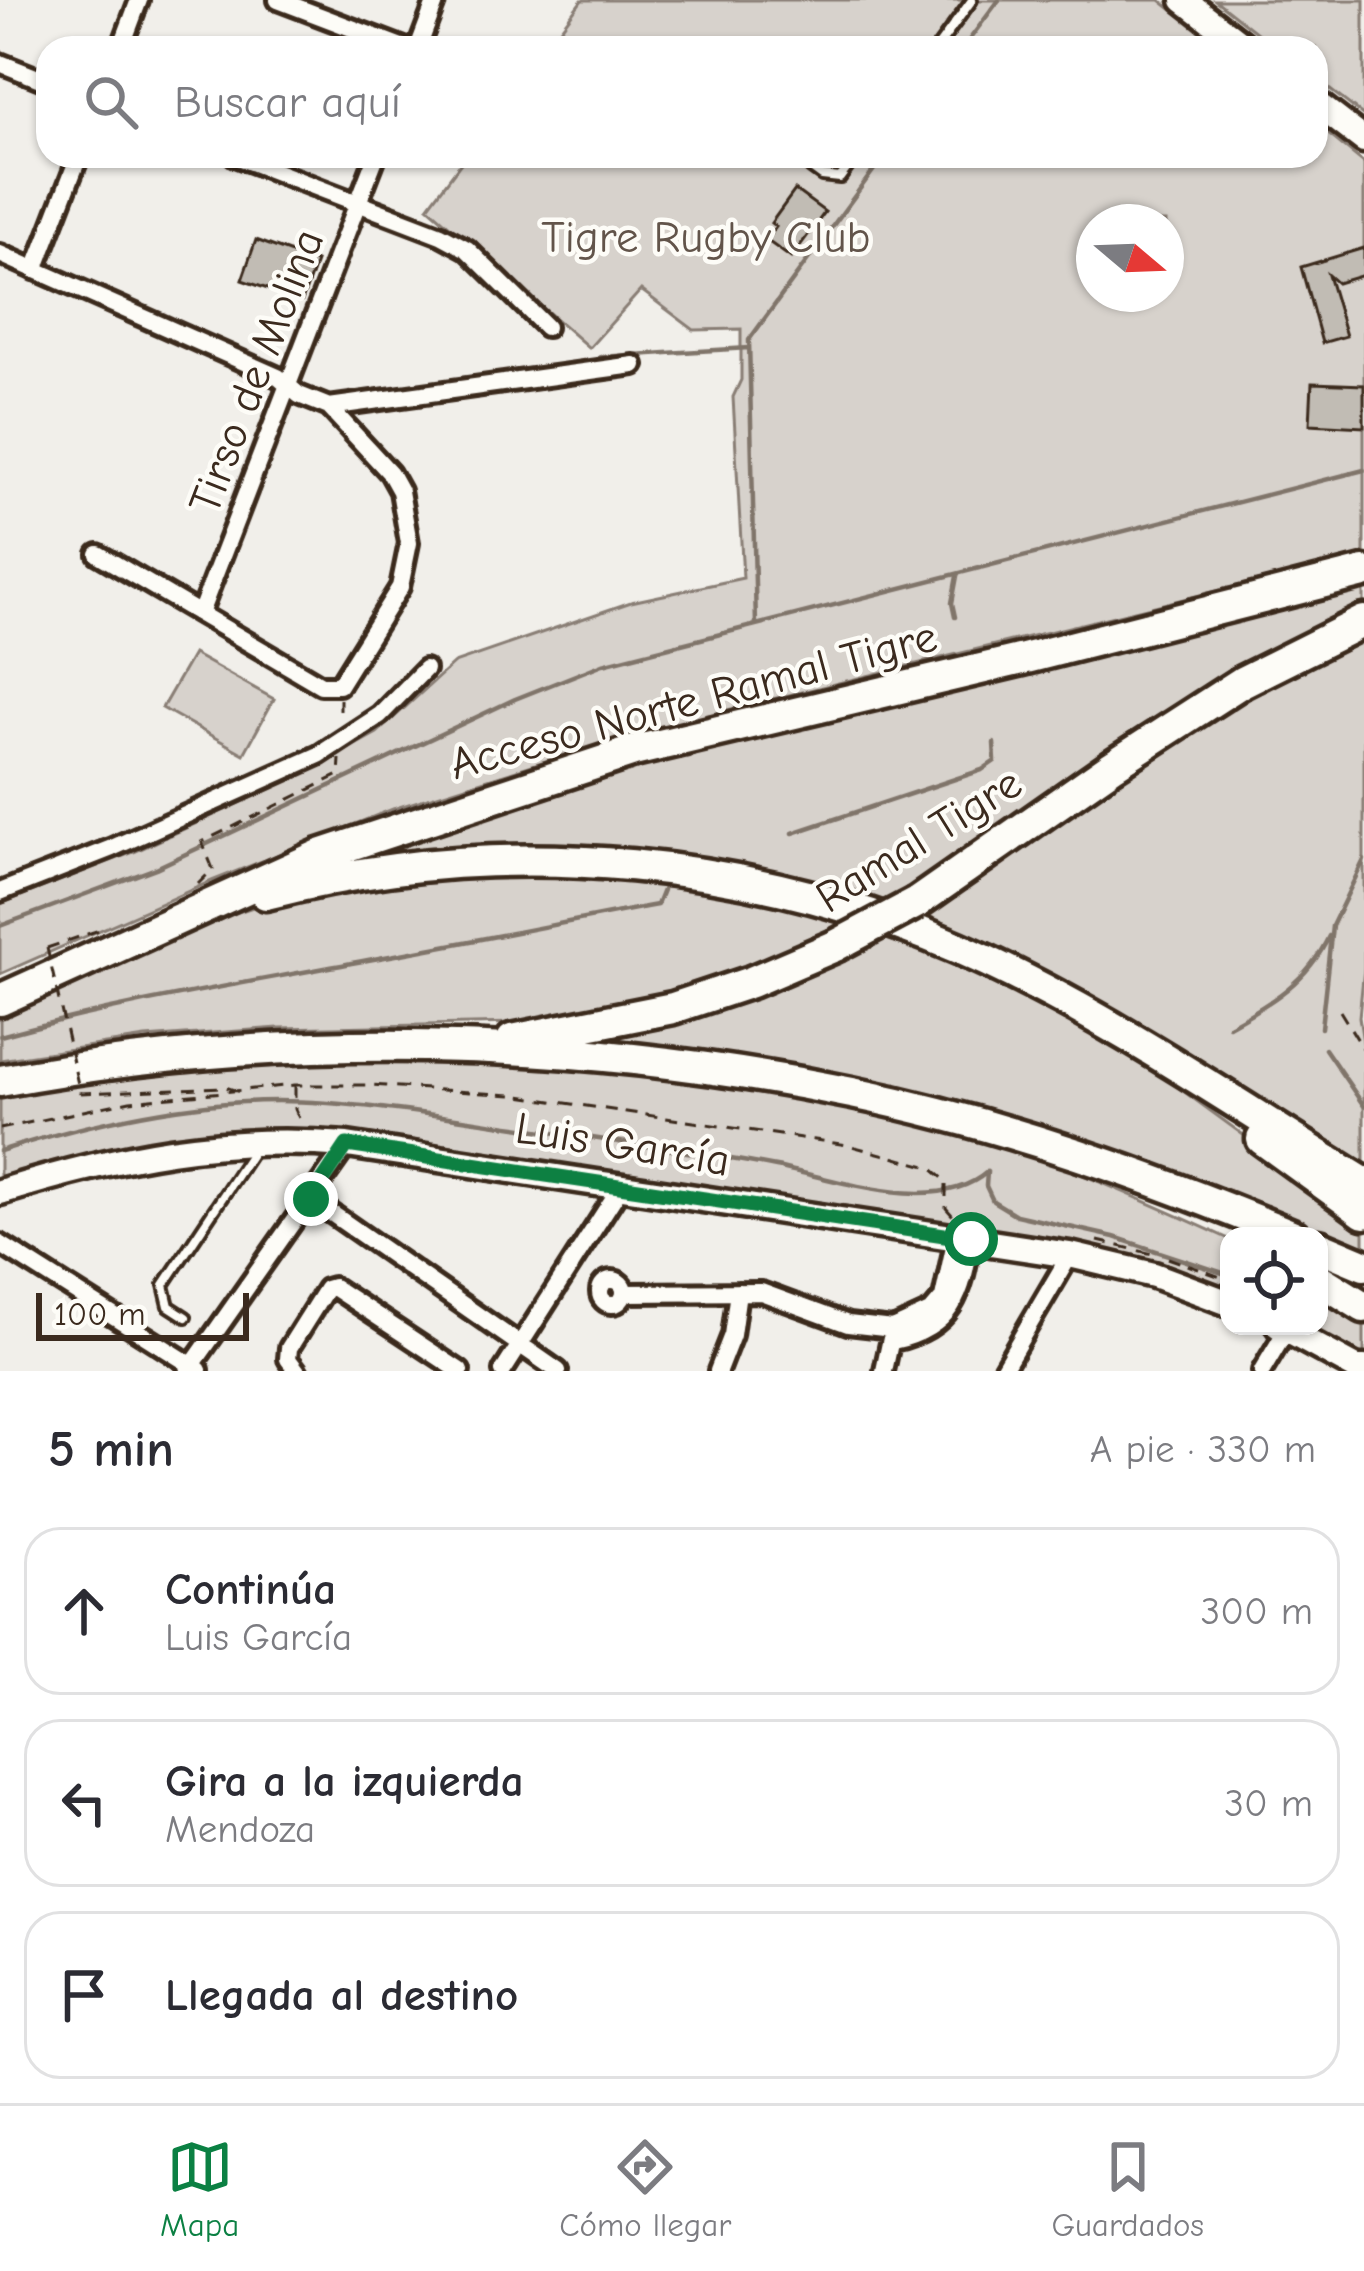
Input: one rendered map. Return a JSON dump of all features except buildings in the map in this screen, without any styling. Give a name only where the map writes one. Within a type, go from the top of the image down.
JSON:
[{"type":"highway","name":"Acceso Norte Ramal Tigre","points":[[0,1000],[111,937],[320,855],[634,751],[1364,572]]},
{"type":"highway","name":"Ramal Tigre","points":[[482,1046],[674,1008],[752,982],[835,946],[916,903],[1242,682],[1364,621]]},
{"type":"highway","points":[[111,937],[342,877],[482,862],[569,861],[753,883],[912,928],[989,962],[1261,1115],[1364,1183]]},
{"type":"highway","points":[[1132,1042],[1364,1213]]},
{"type":"highway","points":[[0,1081],[135,1060],[263,1048],[482,1046],[722,1070],[854,1094],[994,1129],[1147,1178],[1271,1227]]},
{"type":"highway","points":[[1070,1154],[1222,1227]]},
{"type":"highway","points":[[1328,1250],[1364,1265]]},
{"type":"highway","points":[[1328,1285],[1364,1307]]},
{"type":"street","points":[[126,36],[139,0]]},
{"type":"street","points":[[278,0],[372,36]]},
{"type":"street","points":[[422,36],[436,0]]},
{"type":"street","points":[[1184,0],[1230,36]]},
{"type":"street","points":[[0,63],[36,77]]},
{"type":"street","points":[[1328,112],[1364,140]]},
{"type":"street","points":[[35,270],[74,168]]},
{"type":"street","points":[[266,168],[467,249],[546,327]]},
{"type":"street","name":"Tirso de Molina","points":[[201,611],[371,168]]},
{"type":"street","points":[[0,254],[329,407],[634,364]]},
{"type":"street","points":[[98,554],[331,687],[339,686],[400,587],[409,543],[400,491],[390,473],[329,407]]},
{"type":"street","points":[[0,892],[112,848],[319,755],[380,716],[425,670]]},
{"type":"street","name":"Luis García","points":[[0,1192],[121,1157],[178,1147],[259,1141],[347,1145],[1070,1255],[1154,1275],[1220,1300]]},
{"type":"street","points":[[0,1244],[193,1369],[347,1145]]},
{"type":"street","points":[[503,1371],[622,1185]]},
{"type":"street","points":[[311,1199],[558,1371]]},
{"type":"street","points":[[624,1293],[778,1296],[848,1324],[892,1335],[932,1311],[943,1298],[963,1238]]},
{"type":"street","points":[[1004,1370],[1070,1255]]},
{"type":"street","points":[[298,1371],[288,1360],[289,1348],[326,1289],[333,1287],[460,1371]]},
{"type":"street","points":[[718,1371],[732,1334],[738,1292]]},
{"type":"street","points":[[884,1371],[892,1335]]},
{"type":"street","points":[[1262,1371],[1280,1335]]},
{"type":"street","points":[[1296,1335],[1363,1371]]},
{"type":"lane","points":[[946,36],[972,0]]},
{"type":"lane","points":[[811,168],[840,178],[847,168]]},
{"type":"lane","points":[[186,1317],[169,1306],[164,1285],[259,1141]]},
{"type":"path","points":[[197,885],[213,868],[202,842]]},
{"type":"path","points":[[111,937],[47,947],[80,1093],[226,1087],[243,1093]]},
{"type":"path","points":[[1340,1011],[1364,1050]]},
{"type":"path","points":[[295,1085],[296,1109]]},
{"type":"path","points":[[0,1129],[130,1102],[295,1085],[512,1095],[848,1144],[930,1167],[946,1181],[946,1200]]},
{"type":"green space","points":[[582,0],[1160,0],[1205,36],[555,36]]},
{"type":"green space","points":[[1215,0],[1364,0],[1364,116],[1328,88],[1328,36],[1261,36]]},
{"type":"green space","name":"Tigre Rugby Club","points":[[1328,134],[1364,163],[1364,555],[724,711],[539,763],[393,809],[212,881],[0,974],[0,904],[136,851],[303,774],[377,733],[454,663],[631,602],[743,578],[733,397],[741,380],[741,329],[694,330],[641,290],[589,348],[428,207],[457,168],[1328,168]]},
{"type":"green space","points":[[1364,579],[1364,606],[932,906],[1251,691],[1364,633],[1364,968],[1359,1017],[1364,1048],[1364,1175],[1134,1024],[1039,969],[912,912],[831,886],[663,852],[578,846],[407,853],[323,868],[518,796]]},
{"type":"green space","points":[[193,654],[274,699],[244,754],[162,708]]},
{"type":"green space","points":[[468,872],[653,875],[812,905],[999,975],[1127,1050],[1364,1223],[1364,1256],[1328,1241],[1328,1227],[1295,1227],[1119,1153],[592,1041],[588,1036],[828,938],[677,994],[519,1023],[279,1028],[145,1038],[0,1060],[0,1011],[178,932],[326,889]]},
{"type":"green space","points":[[503,1059],[783,1091],[894,1113],[984,1138],[1220,1235],[1220,1288],[1112,1253],[376,1137],[315,1132],[0,1182],[0,1095],[225,1061]]},
{"type":"green space","points":[[1328,1292],[1364,1313],[1364,1359],[1319,1335],[1328,1335]]},
{"type":"waterway","points":[[972,36],[999,0]]},
{"type":"waterway","points":[[756,625],[749,340],[875,168]]},
{"type":"waterway","points":[[600,357],[749,348]]},
{"type":"waterway","points":[[0,926],[156,868],[515,699],[603,664],[1364,470]]},
{"type":"waterway","points":[[955,617],[952,603],[957,576]]},
{"type":"waterway","points":[[793,833],[982,770],[995,761],[994,743]]},
{"type":"waterway","points":[[1321,1028],[1332,926],[1364,860]]},
{"type":"waterway","points":[[0,1036],[183,994],[657,905],[663,890]]},
{"type":"waterway","points":[[1229,1026],[1299,978],[1329,936]]},
{"type":"waterway","points":[[1325,1049],[1364,1106]]},
{"type":"waterway","points":[[0,1151],[137,1116],[278,1101],[400,1110],[650,1146],[914,1193],[966,1185],[987,1172]]},
{"type":"waterway","points":[[987,1172],[986,1186],[993,1201],[1016,1215],[1114,1237],[1220,1272]]},
{"type":"route","points":[[311,1199],[347,1145],[971,1239]]}]
